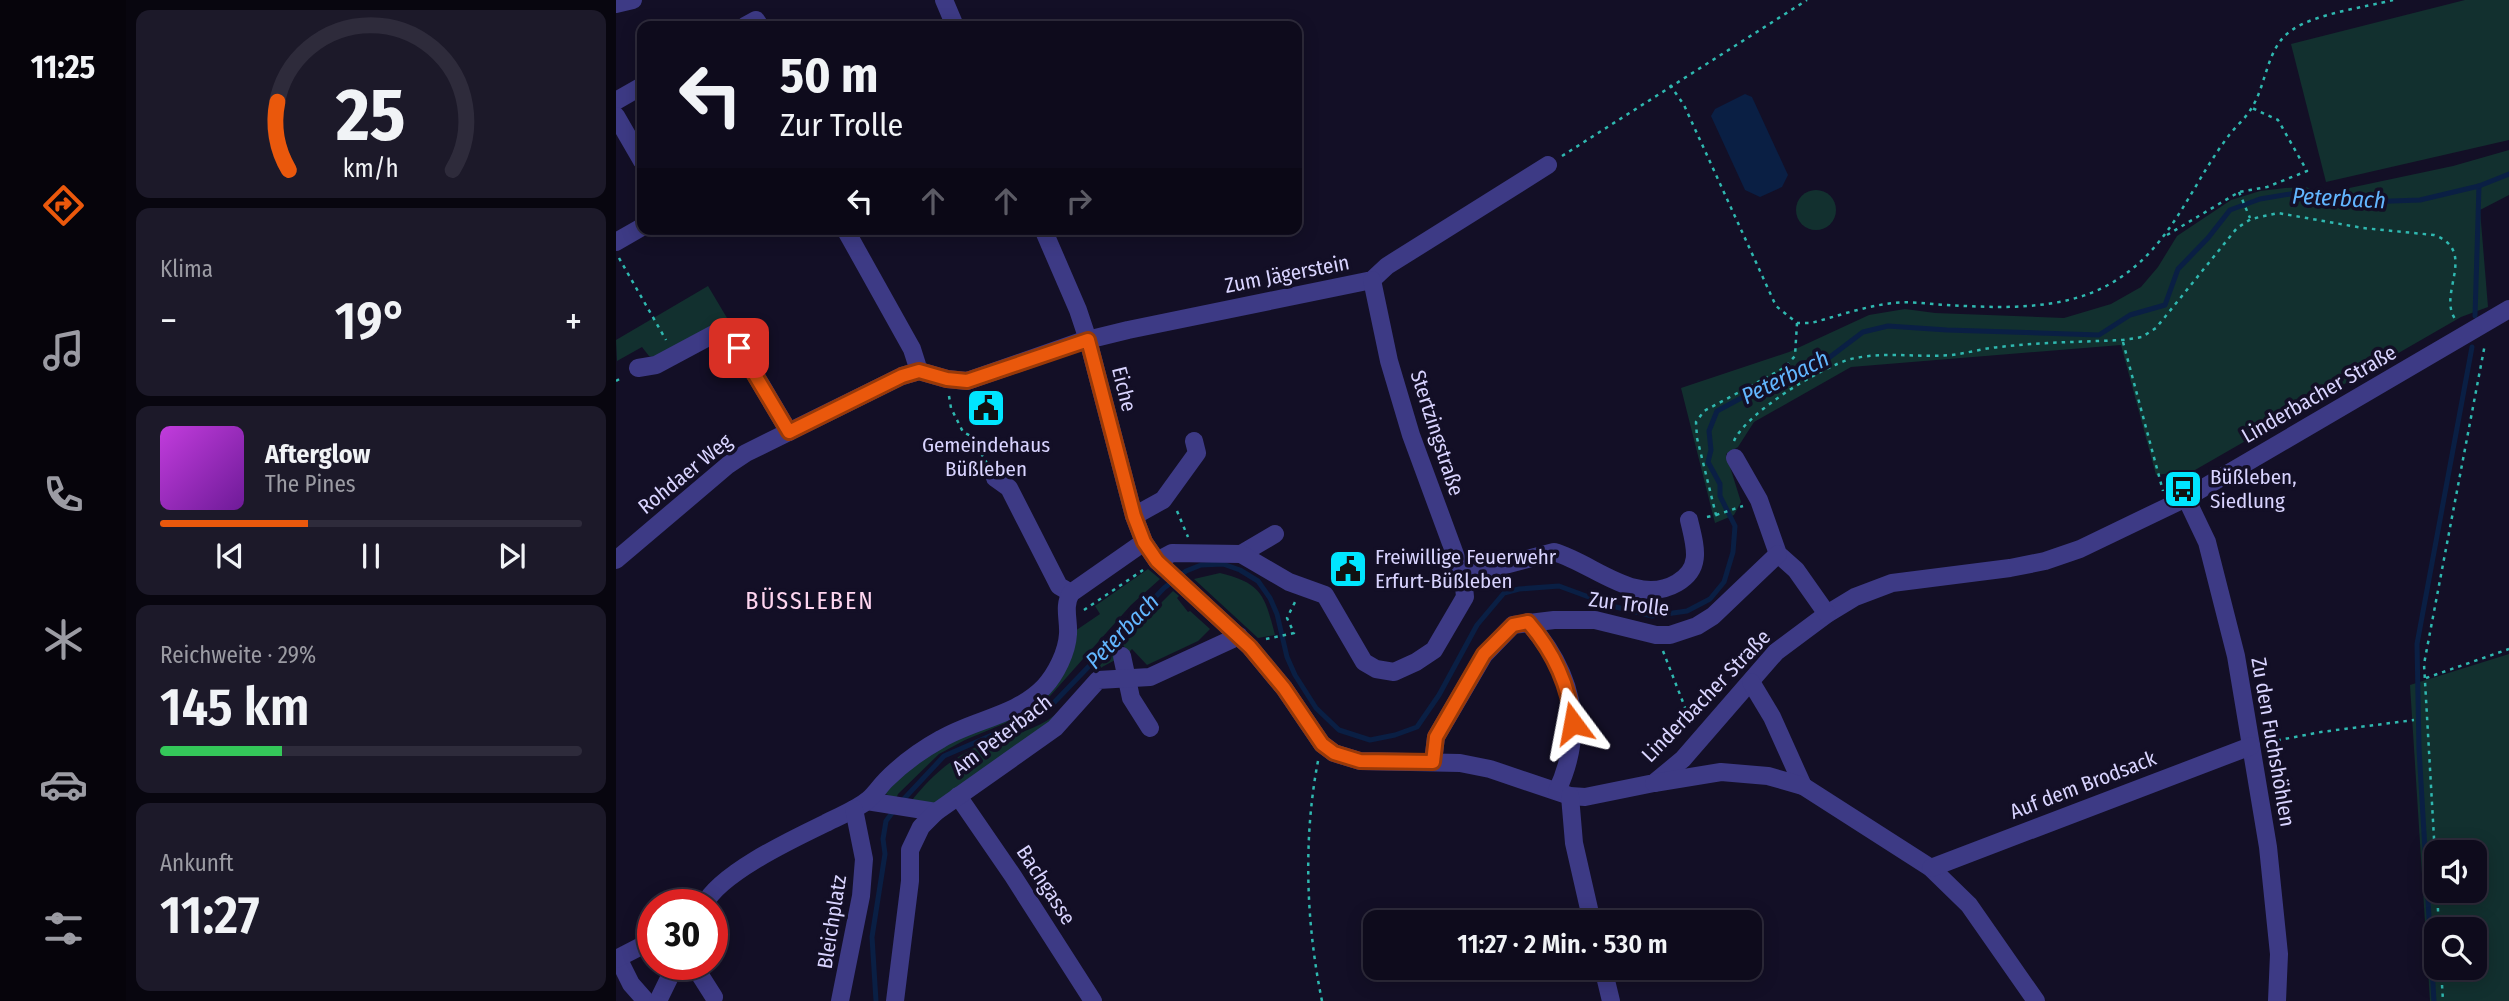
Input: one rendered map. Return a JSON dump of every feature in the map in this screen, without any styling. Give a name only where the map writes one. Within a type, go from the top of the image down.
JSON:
[{"type":"street","points":[[616,4],[633,0]]},
{"type":"street","points":[[944,0],[954,21]]},
{"type":"street","points":[[616,101],[637,89]]},
{"type":"street","points":[[616,116],[637,152]]},
{"type":"street","name":"Zum Jägerstein","points":[[1088,340],[1372,280],[1387,266],[1548,165]]},
{"type":"street","points":[[616,242],[637,230]]},
{"type":"street","points":[[848,235],[912,349],[919,371],[947,379],[967,381],[1088,340]]},
{"type":"street","name":"Eiche","points":[[1046,235],[1088,340],[1134,516],[1144,542],[1164,566]]},
{"type":"street","name":"Stertzingstraße","points":[[1308,589],[1325,595],[1364,662],[1376,669],[1394,671],[1416,663],[1434,650],[1465,597],[1462,576],[1410,435],[1389,361],[1372,280]]},
{"type":"street","name":"Linderbacher Straße","points":[[1322,744],[1334,753],[1360,761],[1433,762],[1477,766],[1585,797],[1654,783],[1683,759],[1776,652],[1855,597],[1892,583],[2010,568],[2059,557],[2120,531],[2186,498],[2509,309]]},
{"type":"street","points":[[638,368],[656,365],[727,327],[789,432]]},
{"type":"street","name":"Rohdaer Weg","points":[[616,560],[728,465],[746,453],[902,376],[919,371]]},
{"type":"street","points":[[1134,516],[1163,500],[1196,453],[1194,441]]},
{"type":"street","points":[[1735,458],[1759,500],[1778,554],[1796,570],[1827,614]]},
{"type":"street","points":[[995,478],[1009,488],[1059,586],[1071,593]]},
{"type":"street","name":"Zu den Fuchshöhlen","points":[[2186,498],[2207,542],[2236,656],[2268,847],[2279,954],[2277,1001]]},
{"type":"street","points":[[1462,576],[1555,552],[1633,588],[1648,592],[1663,590],[1687,577],[1695,567],[1697,553],[1689,520]]},
{"type":"street","points":[[1241,554],[1275,534]]},
{"type":"street","points":[[716,889],[726,880],[807,832],[860,805],[910,759],[942,738],[1013,711],[1046,685],[1066,650],[1066,601],[1071,593],[1144,542]]},
{"type":"street","points":[[1322,744],[1284,688],[1239,636],[1164,566],[1172,553],[1241,554],[1289,582],[1308,589],[1331,579]]},
{"type":"street","name":"Zur Trolle","points":[[1433,762],[1436,737],[1484,654],[1513,625],[1595,620],[1656,635],[1670,635],[1713,616],[1778,554]]},
{"type":"street","points":[[1528,622],[1556,661],[1572,705],[1573,747],[1564,793],[1589,910]]},
{"type":"street","name":"Am Peterbach","points":[[895,1001],[910,881],[910,850],[920,827],[936,812],[1055,728],[1076,708],[1098,680],[1150,677],[1239,636]]},
{"type":"street","points":[[1122,656],[1131,698],[1150,728]]},
{"type":"street","points":[[1751,682],[1772,717],[1803,786]]},
{"type":"street","name":"Auf dem Brodsack","points":[[1931,868],[2251,746]]},
{"type":"street","points":[[1654,783],[1721,772],[1768,776],[1803,786],[1931,868],[1969,905],[2036,1001]]},
{"type":"street","name":"Bachgasse","points":[[958,796],[1093,1001]]},
{"type":"street","points":[[860,805],[900,806],[936,812]]},
{"type":"street","name":"Bleichplatz","points":[[841,1001],[861,896],[864,859],[860,805]]},
{"type":"street","points":[[637,948],[617,959],[631,985],[646,1001]]},
{"type":"street","points":[[658,1001],[668,980]]},
{"type":"street","points":[[703,980],[714,997]]},
{"type":"street","points":[[1606,980],[1611,1001]]},
{"type":"path","points":[[1548,165],[1808,0]]},
{"type":"path","points":[[1670,86],[1684,104],[1776,306],[1797,323],[1811,323],[1896,303],[2005,306],[2061,301],[2086,295],[2108,285],[2131,270],[2167,235],[2227,138],[2252,108],[2264,73],[2280,40],[2291,30],[2308,22],[2393,0]]},
{"type":"path","points":[[2167,235],[2239,194],[2267,187],[2306,171],[2278,120],[2252,108]]},
{"type":"path","points":[[2239,194],[2250,217]]},
{"type":"path","points":[[1735,458],[1731,448],[1737,434],[1758,414],[1780,396],[1848,360],[1877,354],[1951,355],[1997,347],[2143,337],[2156,328],[2237,228],[2250,217],[2278,213],[2323,223],[2443,238],[2454,250],[2452,315],[2467,333]]},
{"type":"path","points":[[616,253],[675,355]]},
{"type":"path","points":[[2434,840],[2424,664],[2485,346],[2487,321]]},
{"type":"path","points":[[1716,515],[1697,438],[1696,422],[1703,411],[1784,368],[1795,356],[1797,323]]},
{"type":"path","points":[[2123,340],[2168,507]]},
{"type":"path","points":[[947,379],[951,408],[995,478]]},
{"type":"path","points":[[1169,492],[1195,553]]},
{"type":"path","points":[[1689,520],[1716,515],[1759,500]]},
{"type":"path","points":[[1068,621],[1164,566]]},
{"type":"path","points":[[1271,638],[1294,633],[1287,618],[1308,589]]},
{"type":"path","points":[[1656,635],[1686,710]]},
{"type":"path","points":[[2425,678],[2509,649]]},
{"type":"path","points":[[2251,746],[2320,732],[2414,720]]},
{"type":"path","points":[[1322,744],[1316,773],[1307,867],[1313,944],[1322,1001]]},
{"type":"path","points":[[2442,980],[2443,1001]]},
{"type":"green space","points":[[2465,0],[2509,0],[2509,140],[2326,182],[2291,44]]},
{"type":"green space","points":[[2509,150],[2509,195],[2480,210],[2488,307],[2461,317],[2195,470],[2156,475],[2121,345],[1851,367],[1754,422],[1738,447],[1726,454],[1741,502],[1734,515],[1715,523],[1681,388],[1789,352],[1869,315],[1905,309],[1935,313],[2064,318],[2111,304],[2141,287],[2158,267],[2177,236],[2231,200],[2260,191],[2285,188],[2306,187],[2321,194],[2453,166]]},
{"type":"green space","points":[[1816,190],[1824,191],[1830,196],[1835,202],[1835,218],[1830,224],[1824,229],[1816,230],[1808,229],[1802,224],[1797,218],[1796,210],[1797,202],[1802,196],[1808,191]]},
{"type":"green space","points":[[708,286],[727,318],[658,358],[649,356],[642,347],[617,361],[616,340]]},
{"type":"green space","points":[[1148,569],[1160,579],[1131,605],[1042,705],[939,754],[896,799],[884,793],[899,776],[946,744],[1024,712],[1075,631],[1100,614],[1095,606]]},
{"type":"green space","points":[[1220,573],[1245,581],[1259,593],[1268,610],[1275,635],[1258,638],[1194,579]]},
{"type":"green space","points":[[1173,591],[1188,612],[1210,629],[1198,641],[1147,665],[1132,649],[1129,652],[1121,643]]},
{"type":"green space","points":[[1111,653],[1117,659],[1102,667],[1055,719],[933,804],[910,803],[940,771],[966,752],[1031,729],[1055,715]]},
{"type":"green space","points":[[2509,654],[2509,1001],[2430,1001],[2429,980],[2487,980],[2487,917],[2425,917],[2410,685]]},
{"type":"water","points":[[1745,94],[1752,97],[1788,175],[1782,187],[1760,197],[1745,190],[1711,116],[1715,109]]},
{"type":"waterway","name":"Peterbach","points":[[901,802],[944,756],[1045,712],[1164,588],[1186,571],[1201,565],[1223,564],[1258,581],[1277,614],[1287,657],[1295,675],[1316,708],[1339,730],[1370,740],[1417,727],[1439,695],[1477,625],[1504,593],[1559,586],[1616,607],[1652,616],[1687,611],[1710,599],[1724,582],[1733,552],[1735,526],[1720,496],[1720,484],[1708,462],[1711,450],[1709,431],[1717,411],[1782,376],[1822,363],[1863,332],[1888,326],[2099,335],[2130,315],[2165,305],[2178,269],[2230,210],[2260,199],[2302,192],[2311,198],[2337,203],[2420,200],[2479,186],[2509,174]]},
{"type":"waterway","points":[[2475,316],[2479,186]]},
{"type":"waterway","points":[[2434,1001],[2419,749],[2417,644],[2472,347]]},
{"type":"waterway","name":"Peterbach","points":[[876,1001],[872,937],[885,854],[883,839],[886,821],[895,809]]},
{"type":"place","name":"Gemeindehaus Büßleben","points":[[986,408]]},
{"type":"place","name":"Büßleben, Siedlung","points":[[2183,489]]},
{"type":"place","name":"Freiwillige Feuerwehr Erfurt-Büßleben","points":[[1348,569]]},
{"type":"district","name":"BÜSSLEBEN","points":[[810,601]]},
{"type":"route","points":[[739,348],[789,432],[902,376],[919,371],[947,379],[967,381],[1088,340],[1134,516],[1144,542],[1157,561],[1185,584],[1261,659],[1322,744],[1345,758],[1360,761],[1433,762],[1436,737],[1484,654],[1513,625],[1528,622],[1556,661],[1572,705],[1573,723]]}]
